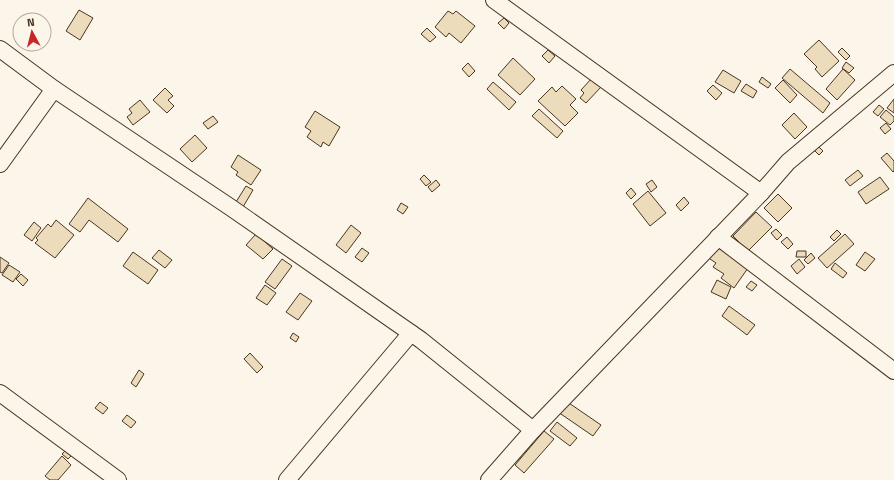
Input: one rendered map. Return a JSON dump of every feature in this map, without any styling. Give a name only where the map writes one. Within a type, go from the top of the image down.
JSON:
[{"type":"street","points":[[494,0],[761,192]]},
{"type":"street","points":[[0,49],[54,89],[230,207],[411,333],[533,430]]},
{"type":"street","points":[[489,480],[533,430],[718,238],[788,162],[894,73]]},
{"type":"street","points":[[0,164],[54,89]]},
{"type":"street","points":[[718,238],[894,371]]},
{"type":"street","points":[[287,480],[411,333]]},
{"type":"street","points":[[0,394],[118,480]]},
{"type":"building","points":[[79,10],[93,18],[80,40],[66,31]]},
{"type":"building","points":[[448,11],[453,14],[456,11],[475,26],[461,43],[449,33],[446,37],[435,27]]},
{"type":"building","points":[[504,18],[509,23],[504,29],[498,23]]},
{"type":"building","points":[[427,28],[436,37],[430,42],[421,34]]},
{"type":"building","points":[[819,40],[839,61],[822,77],[815,69],[817,67],[804,54]]},
{"type":"building","points":[[842,48],[850,56],[846,60],[838,52]]},
{"type":"building","points":[[548,50],[555,56],[549,63],[542,56]]},
{"type":"building","points":[[513,58],[535,79],[520,95],[498,75]]},
{"type":"building","points":[[846,62],[854,68],[849,73],[842,68]]},
{"type":"building","points":[[468,63],[475,71],[469,77],[462,69]]},
{"type":"building","points":[[790,69],[830,103],[823,113],[782,78]]},
{"type":"building","points":[[843,69],[855,80],[837,100],[826,89]]},
{"type":"building","points":[[723,70],[741,81],[734,93],[715,82]]},
{"type":"building","points":[[762,77],[771,84],[768,88],[759,82]]},
{"type":"building","points":[[592,78],[601,87],[586,103],[580,98],[584,93],[581,90]]},
{"type":"building","points":[[783,80],[797,95],[790,103],[775,88]]},
{"type":"building","points":[[493,82],[516,102],[509,110],[487,89]]},
{"type":"building","points":[[746,84],[757,91],[753,98],[741,91]]},
{"type":"building","points":[[713,85],[722,93],[716,100],[707,91]]},
{"type":"building","points":[[562,86],[576,99],[570,105],[578,113],[565,126],[538,101],[552,87],[556,92]]},
{"type":"building","points":[[165,88],[173,96],[168,100],[174,106],[167,113],[153,100]]},
{"type":"building","points":[[894,99],[894,113],[887,108]]},
{"type":"building","points":[[140,100],[150,112],[133,125],[127,117],[132,113],[129,109]]},
{"type":"building","points":[[879,105],[884,109],[878,116],[873,112]]},
{"type":"building","points":[[539,109],[563,131],[557,138],[532,116]]},
{"type":"building","points":[[886,110],[894,117],[894,121],[890,125],[880,117]]},
{"type":"building","points":[[315,111],[340,127],[329,146],[323,142],[321,147],[307,137],[311,131],[305,127]]},
{"type":"building","points":[[794,113],[807,127],[795,139],[782,125]]},
{"type":"building","points":[[213,116],[218,122],[208,129],[203,123]]},
{"type":"building","points":[[886,123],[891,129],[885,134],[880,128]]},
{"type":"building","points":[[195,135],[207,148],[192,162],[180,149]]},
{"type":"building","points":[[817,145],[823,151],[819,155],[813,149]]},
{"type":"building","points":[[887,153],[894,161],[893,172],[881,158]]},
{"type":"building","points":[[238,155],[261,170],[251,185],[236,175],[238,172],[231,167]]},
{"type":"building","points":[[858,170],[863,176],[850,186],[845,180]]},
{"type":"building","points":[[424,175],[431,182],[426,186],[420,179]]},
{"type":"building","points":[[880,177],[889,189],[866,204],[858,192]]},
{"type":"building","points":[[436,180],[440,185],[432,192],[428,187]]},
{"type":"building","points":[[652,180],[657,187],[651,192],[646,184]]},
{"type":"building","points":[[246,186],[253,190],[243,207],[236,202]]},
{"type":"building","points":[[631,188],[636,194],[631,199],[626,193]]},
{"type":"building","points":[[648,191],[666,213],[650,226],[633,204]]},
{"type":"building","points":[[778,194],[792,208],[778,222],[764,208]]},
{"type":"building","points":[[684,197],[689,203],[681,211],[676,205]]},
{"type":"building","points":[[88,198],[128,229],[118,242],[89,220],[80,232],[69,224]]},
{"type":"building","points":[[401,203],[408,207],[403,214],[397,210]]},
{"type":"building","points":[[756,212],[772,227],[748,251],[733,236]]},
{"type":"building","points":[[56,220],[74,235],[55,258],[35,243],[38,240],[36,238],[48,224],[51,227]]},
{"type":"building","points":[[34,222],[41,228],[32,241],[24,235]]},
{"type":"building","points":[[351,225],[361,233],[346,253],[336,245]]},
{"type":"building","points":[[776,229],[782,235],[777,240],[771,233]]},
{"type":"building","points":[[837,230],[841,234],[834,241],[830,237]]},
{"type":"building","points":[[256,234],[273,249],[263,259],[246,245]]},
{"type":"building","points":[[845,234],[854,244],[827,268],[818,258]]},
{"type":"building","points":[[787,237],[793,244],[788,249],[781,242]]},
{"type":"building","points":[[715,245],[748,268],[734,288],[721,278],[724,274],[713,267],[716,263],[707,257]]},
{"type":"building","points":[[362,248],[369,253],[362,262],[355,257]]},
{"type":"building","points":[[159,250],[172,260],[165,268],[152,258]]},
{"type":"building","points":[[797,251],[806,251],[806,257],[796,257]]},
{"type":"building","points":[[133,252],[158,270],[148,284],[123,266]]},
{"type":"building","points":[[865,252],[875,259],[865,271],[856,265]]},
{"type":"building","points":[[811,253],[815,258],[808,264],[804,260]]},
{"type":"building","points":[[0,257],[9,263],[2,273],[0,272]]},
{"type":"building","points":[[282,259],[292,266],[275,289],[265,282]]},
{"type":"building","points":[[799,259],[805,267],[797,274],[791,266]]},
{"type":"building","points":[[835,263],[847,273],[843,278],[831,269]]},
{"type":"building","points":[[9,265],[20,272],[13,282],[2,275]]},
{"type":"building","points":[[21,274],[28,280],[23,286],[16,279]]},
{"type":"building","points":[[717,280],[731,287],[726,299],[711,292]]},
{"type":"building","points":[[751,281],[757,285],[752,291],[746,287]]},
{"type":"building","points":[[265,285],[276,293],[267,305],[256,298]]},
{"type":"building","points":[[300,293],[312,301],[298,320],[286,312]]},
{"type":"building","points":[[729,306],[755,325],[747,335],[722,316]]},
{"type":"building","points":[[293,333],[299,337],[296,342],[290,338]]},
{"type":"building","points":[[250,353],[263,367],[257,373],[244,359]]},
{"type":"building","points":[[139,370],[144,374],[136,387],[131,383]]},
{"type":"building","points":[[566,401],[601,425],[593,436],[558,412]]},
{"type":"building","points":[[100,402],[108,408],[103,414],[95,408]]},
{"type":"building","points":[[127,415],[136,422],[131,428],[122,421]]},
{"type":"building","points":[[557,422],[577,438],[570,446],[550,431]]},
{"type":"building","points":[[544,431],[554,439],[524,473],[515,465]]},
{"type":"building","points":[[66,450],[72,455],[68,459],[62,454]]},
{"type":"building","points":[[62,456],[71,465],[58,480],[50,480],[45,476]]}]
